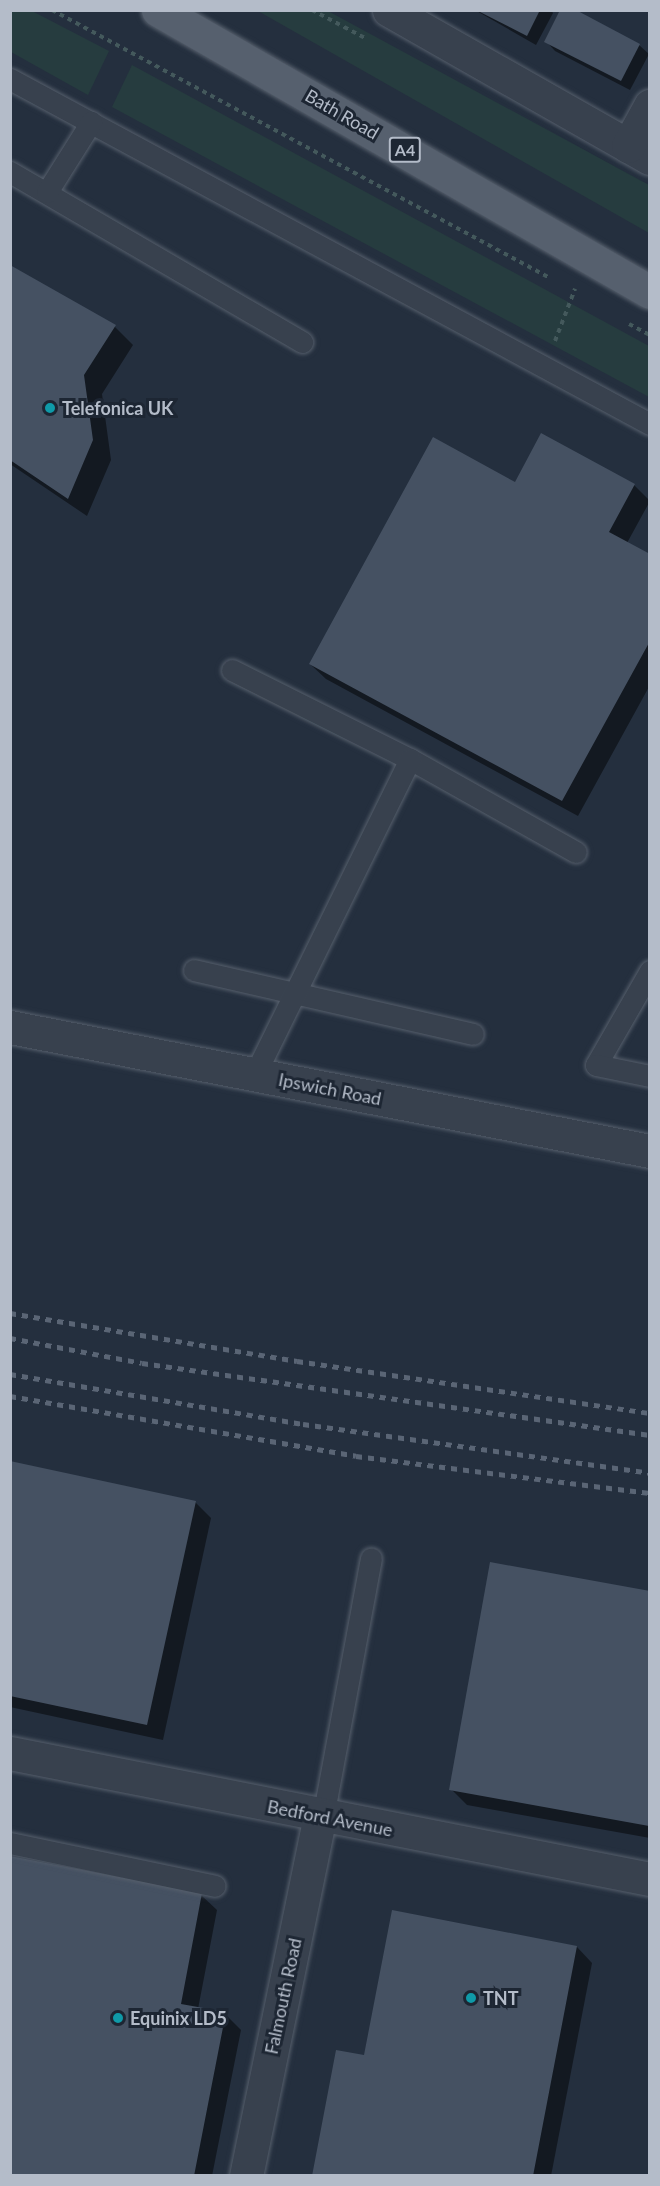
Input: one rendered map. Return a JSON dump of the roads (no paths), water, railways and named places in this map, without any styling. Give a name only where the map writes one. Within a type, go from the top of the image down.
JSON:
[{"type":"main road","name":"Bath Road","points":[[158,10],[650,292]]},
{"type":"street","points":[[389,10],[639,152],[650,106]]},
{"type":"street","name":"Ipswich Road","points":[[10,1027],[650,1151]]},
{"type":"street","name":"Bedford Avenue","points":[[10,1753],[321,1817],[650,1879]]},
{"type":"street","name":"Falmouth Road","points":[[246,2175],[321,1817]]},
{"type":"lane","points":[[10,79],[650,424]]},
{"type":"lane","points":[[47,192],[91,122]]},
{"type":"lane","points":[[10,172],[302,342]]},
{"type":"lane","points":[[232,670],[410,759],[576,852]]},
{"type":"lane","points":[[255,1074],[410,759]]},
{"type":"lane","points":[[194,970],[294,995],[473,1034]]},
{"type":"lane","points":[[650,972],[596,1065],[650,1076]]},
{"type":"lane","points":[[321,1817],[371,1558]]},
{"type":"lane","points":[[10,1844],[215,1886]]},
{"type":"railway","points":[[10,1313],[297,1361],[650,1413]]},
{"type":"railway","points":[[10,1338],[142,1363],[650,1435]]},
{"type":"railway","points":[[10,1374],[303,1424],[650,1473]]},
{"type":"railway","points":[[10,1396],[356,1456],[650,1493]]},
{"type":"place","name":"Telefonica UK","points":[[50,408]]},
{"type":"place","name":"TNT","points":[[471,1998]]},
{"type":"place","name":"Equinix LD5","points":[[118,2018]]}]
